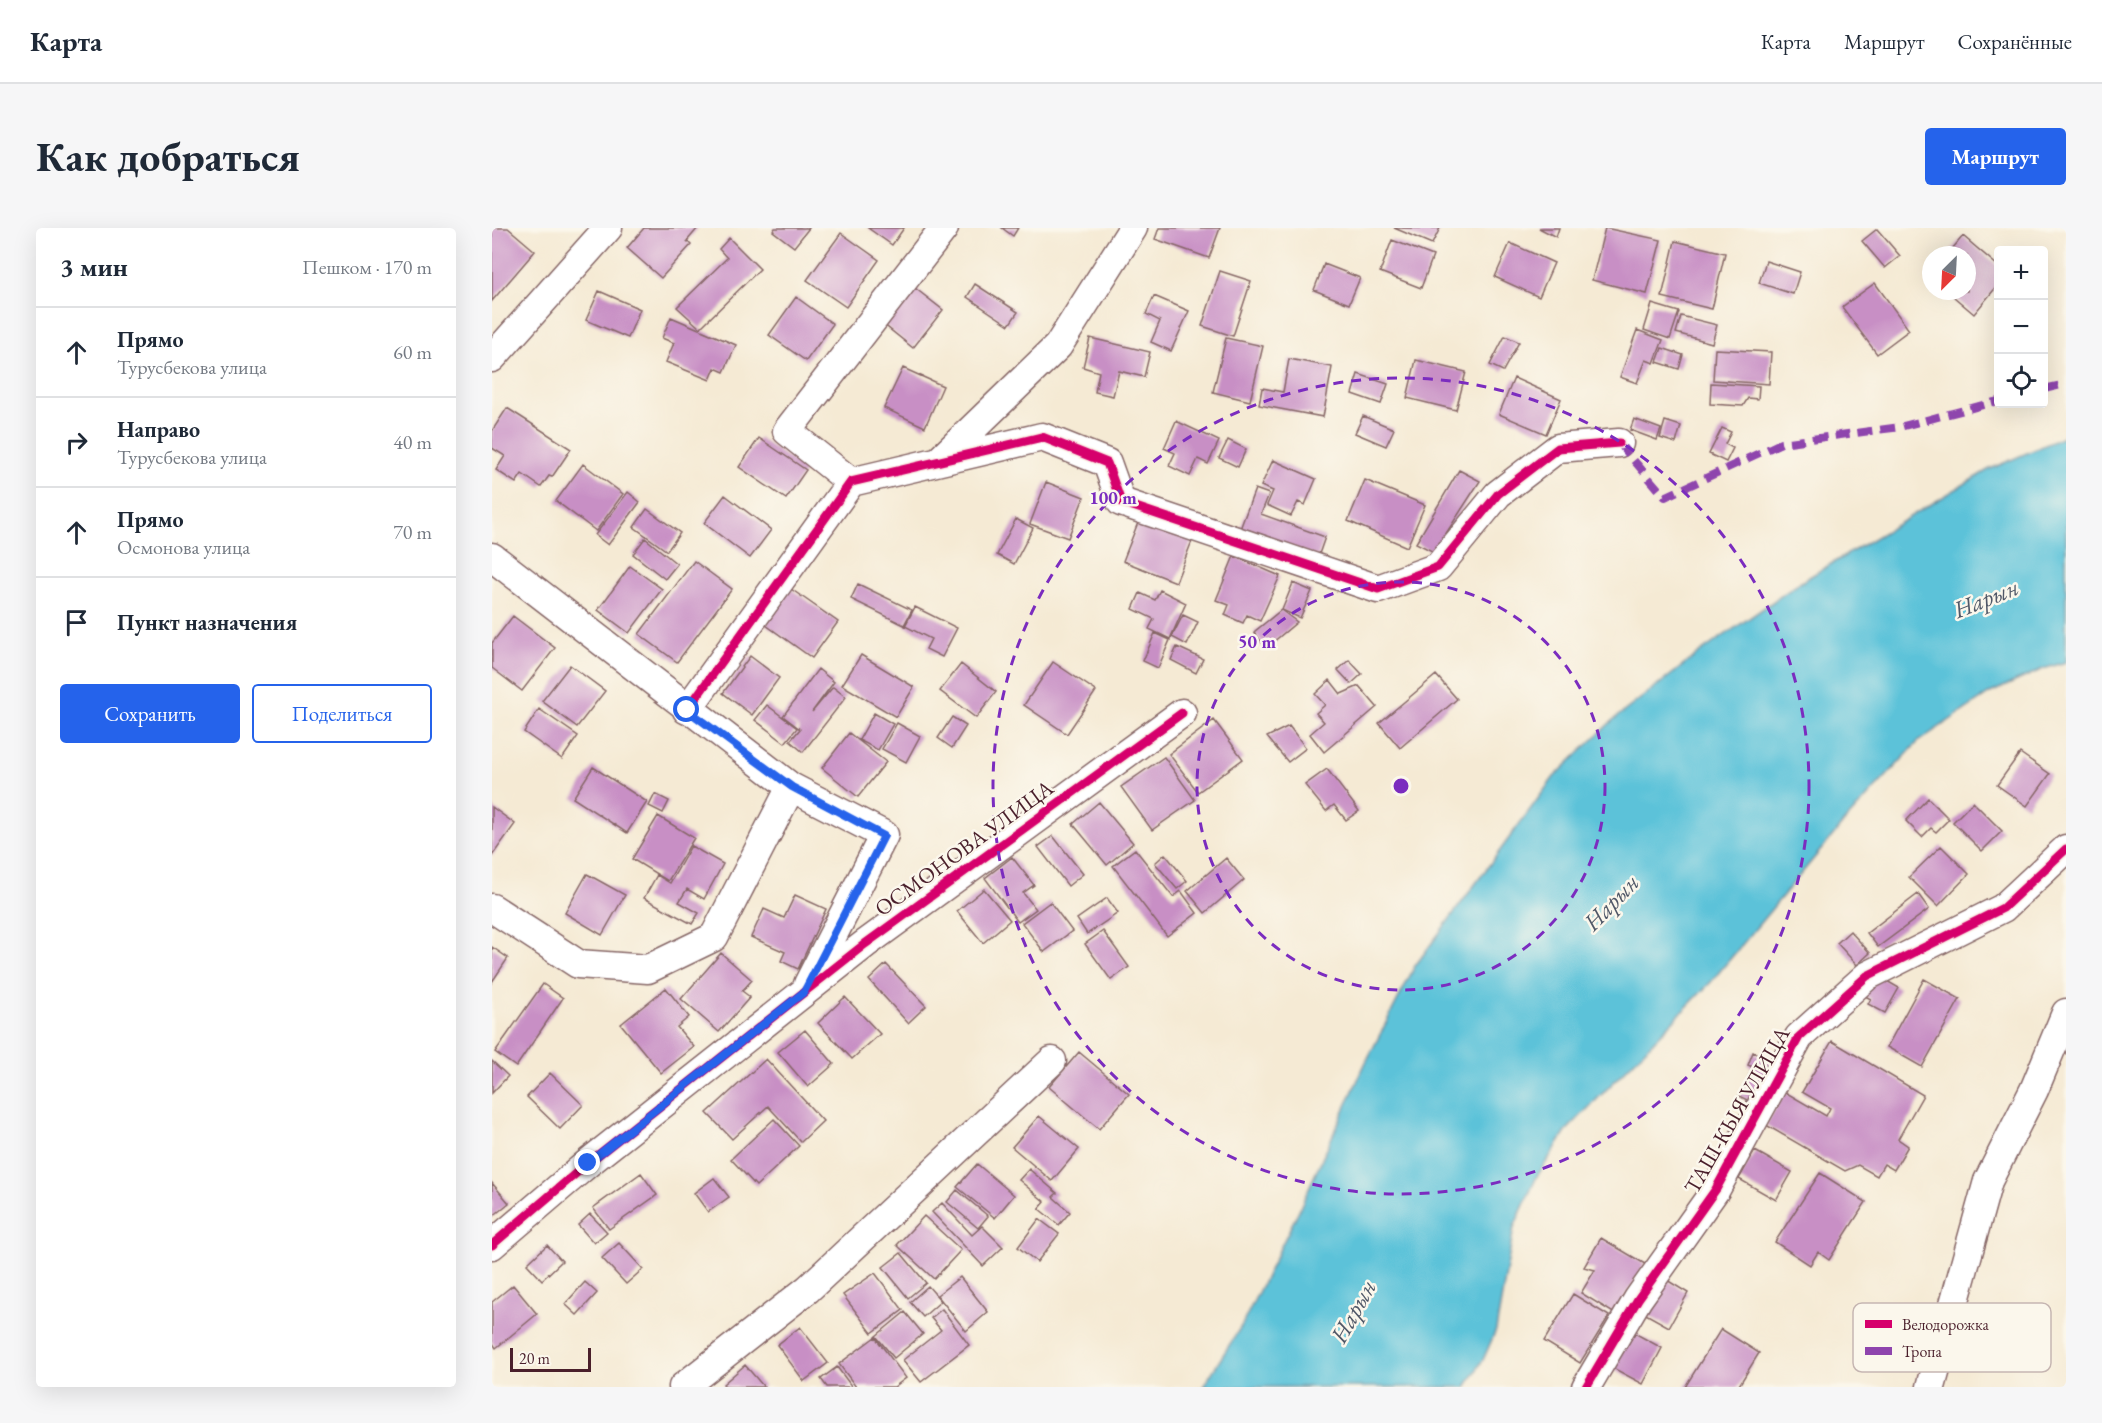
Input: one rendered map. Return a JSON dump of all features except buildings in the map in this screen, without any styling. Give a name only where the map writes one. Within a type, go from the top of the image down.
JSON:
[{"type":"street","points":[[492,358],[608,228]]},
{"type":"street","points":[[851,482],[787,431],[944,228]]},
{"type":"street","points":[[940,460],[1058,346],[1133,228]]},
{"type":"street","points":[[687,710],[851,482],[1042,437],[1107,463],[1121,502],[1378,589],[1438,567],[1498,495],[1558,448],[1619,443]]},
{"type":"street","points":[[492,557],[687,710],[792,787],[884,836],[804,992]]},
{"type":"street","name":"ОСМОНОВА УЛИЦА","points":[[492,1245],[588,1163],[865,944],[1182,713]]},
{"type":"street","points":[[492,908],[578,964],[648,969],[714,938],[792,787]]},
{"type":"street","name":"ТАШ-КЫЯ УЛИЦА","points":[[1586,1387],[1638,1299],[1716,1189],[1799,1037],[1867,976],[2003,908],[2066,849]]},
{"type":"street","points":[[1954,1303],[1988,1181],[2034,1090],[2066,1012]]},
{"type":"street","points":[[683,1387],[808,1289],[1053,1061]]},
{"type":"street","points":[[1931,1387],[1935,1372]]},
{"type":"water","name":"Нарын","points":[[2066,436],[2066,662],[2043,669],[1990,693],[1919,741],[1845,821],[1711,982],[1568,1129],[1537,1176],[1514,1227],[1496,1330],[1483,1360],[1466,1387],[1203,1387],[1242,1325],[1299,1210],[1365,1064],[1415,966],[1554,777],[1613,720],[1702,651],[1801,582],[1988,470]]},
{"type":"marked path","points":[[2048,388],[2066,384]]},
{"type":"marked path","points":[[1619,443],[1665,497],[1781,443],[1900,427],[1994,402]]},
{"type":"cycle path","points":[[687,710],[851,482],[1042,437],[1107,463],[1121,502],[1378,589],[1438,567],[1498,494],[1558,448],[1619,443]]},
{"type":"cycle path","points":[[492,1245],[588,1163],[865,944],[1182,713]]},
{"type":"cycle path","points":[[1586,1387],[1638,1299],[1716,1189],[1799,1037],[1867,976],[2003,908],[2066,849]]},
{"type":"route","points":[[588,1163],[804,992],[884,836],[792,787],[687,710]]}]
